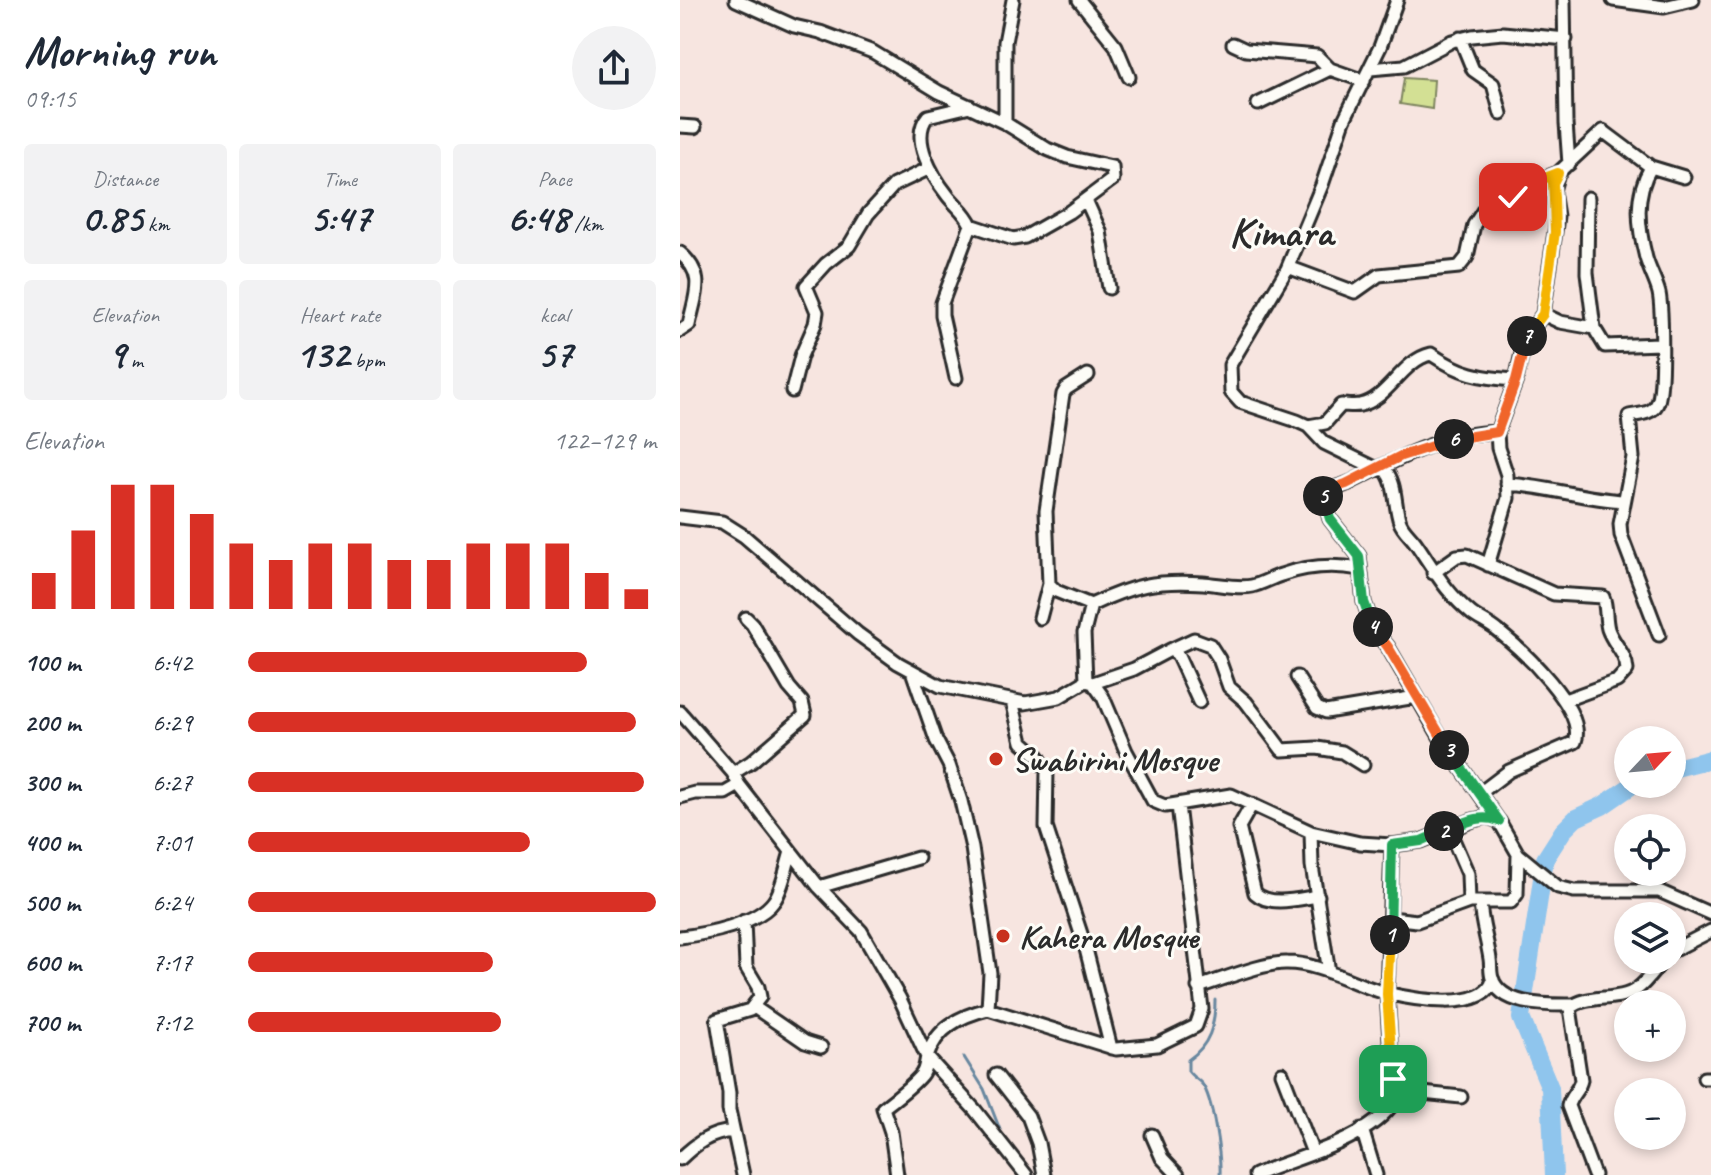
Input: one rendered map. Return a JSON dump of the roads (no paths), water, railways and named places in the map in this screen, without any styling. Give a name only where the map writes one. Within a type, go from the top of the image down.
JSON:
[{"type":"street","points":[[736,0],[794,26],[860,46],[1005,123],[1047,149],[1112,167],[1113,179],[1086,200],[1025,237],[1005,237],[971,225]]},
{"type":"street","points":[[1005,123],[1005,42],[1013,0]]},
{"type":"street","points":[[1079,0],[1116,46],[1129,77]]},
{"type":"street","points":[[1397,0],[1370,69],[1344,120],[1322,185],[1288,267],[1230,365],[1228,374],[1231,392],[1240,402],[1308,426],[1324,443],[1389,473],[1400,524],[1433,573],[1473,615],[1503,635],[1565,700],[1577,724],[1575,742],[1509,771],[1480,793]]},
{"type":"street","points":[[1564,0],[1569,164]]},
{"type":"street","points":[[1613,0],[1664,3],[1693,0]]},
{"type":"street","points":[[1370,69],[1404,66],[1460,38],[1503,33],[1566,39]]},
{"type":"street","points":[[1460,38],[1473,70],[1493,84],[1501,114]]},
{"type":"street","points":[[1233,44],[1246,50],[1317,56],[1324,59],[1330,69],[1364,81]]},
{"type":"street","points":[[1258,104],[1330,69]]},
{"type":"street","points":[[956,378],[942,303],[971,225],[966,214],[945,193],[930,168],[922,142],[925,119],[933,114],[970,106]]},
{"type":"street","points":[[680,126],[695,127]]},
{"type":"street","points":[[1288,267],[1349,292],[1360,289],[1379,275],[1459,267],[1467,257],[1474,225],[1483,211],[1558,173],[1603,131],[1651,167],[1684,177]]},
{"type":"street","points":[[1651,167],[1643,181],[1638,215],[1646,257],[1659,290],[1663,373],[1657,404],[1646,413],[1629,416],[1633,457],[1620,524],[1621,535],[1659,635]]},
{"type":"street","points":[[792,391],[796,370],[817,312],[806,286],[826,264],[849,246],[868,214],[894,185],[930,168]]},
{"type":"street","points":[[1488,565],[1508,498],[1497,432],[1516,380],[1525,339],[1543,314],[1557,216],[1553,191],[1558,173]]},
{"type":"street","points":[[1588,198],[1587,273],[1594,328],[1605,346],[1660,344]]},
{"type":"street","points":[[1086,200],[1100,231],[1109,288]]},
{"type":"street","points":[[680,253],[693,264],[698,275],[689,325],[680,331]]},
{"type":"street","points":[[1543,314],[1560,322],[1594,328]]},
{"type":"street","points":[[1308,426],[1325,423],[1341,405],[1362,405],[1383,391],[1421,356],[1431,354],[1453,369],[1488,378],[1516,380]]},
{"type":"street","points":[[1040,618],[1049,584],[1046,511],[1059,415],[1066,389],[1088,375]]},
{"type":"street","points":[[1497,432],[1464,435],[1401,456],[1323,494],[1330,519],[1359,556],[1364,602],[1374,630],[1388,647],[1442,740],[1499,821],[1518,854],[1558,887],[1574,891],[1659,891],[1711,914]]},
{"type":"street","points":[[1507,484],[1528,485],[1589,499],[1624,501]]},
{"type":"street","points":[[680,517],[722,522],[744,536],[858,634],[940,686],[1025,703],[1059,697],[1090,682],[1134,669],[1194,639],[1210,645],[1219,659],[1229,687],[1246,702],[1282,750],[1317,748],[1342,752],[1363,765]]},
{"type":"street","points":[[1433,573],[1462,555],[1554,594],[1601,596],[1605,599],[1607,627],[1624,657],[1627,670],[1617,681],[1565,700]]},
{"type":"street","points":[[1049,584],[1056,591],[1091,605],[1135,586],[1156,583],[1250,587],[1296,570],[1338,565],[1360,569]]},
{"type":"street","points":[[1091,605],[1084,633],[1090,682],[1103,697],[1126,751],[1153,801],[1165,806],[1231,795],[1311,832],[1360,843],[1392,845],[1421,841],[1480,817],[1499,821]]},
{"type":"street","points":[[733,773],[751,762],[805,715],[802,702],[746,618]]},
{"type":"street","points":[[1170,650],[1177,654],[1199,702]]},
{"type":"street","points":[[912,671],[936,740],[949,765],[972,848],[990,973],[988,1009]]},
{"type":"street","points":[[1297,677],[1317,708],[1326,712],[1336,713],[1416,697]]},
{"type":"street","points":[[1012,701],[1022,742],[1038,756],[1047,771],[1046,827],[1086,949],[1111,1048]]},
{"type":"street","points":[[680,712],[733,773],[739,785],[819,887],[861,931],[900,999],[927,1057],[975,1110],[1026,1175]]},
{"type":"street","points":[[680,797],[695,793],[725,793],[739,785]]},
{"type":"street","points":[[1252,804],[1239,827],[1255,893],[1271,901],[1318,896]]},
{"type":"street","points":[[897,1175],[891,1132],[883,1108],[924,1072],[936,1039],[949,1024],[967,1014],[988,1009],[1111,1048],[1157,1045],[1196,1026],[1202,1009],[1178,805]]},
{"type":"street","points":[[1449,830],[1468,874],[1493,980],[1506,994],[1524,1003],[1573,1005],[1637,989],[1650,974]]},
{"type":"street","points":[[1311,832],[1312,866],[1329,972]]},
{"type":"street","points":[[1255,1175],[1313,1153],[1362,1129],[1391,1107],[1394,1090],[1387,994],[1392,845]]},
{"type":"street","points":[[680,937],[744,921],[774,901],[791,852]]},
{"type":"street","points":[[1391,918],[1417,921],[1474,902],[1511,902],[1517,894],[1518,854]]},
{"type":"street","points":[[819,887],[918,858]]},
{"type":"street","points":[[743,1175],[733,1131],[717,1020],[754,1007],[760,997],[758,987],[746,967],[744,921]]},
{"type":"street","points":[[1686,944],[1711,931]]},
{"type":"street","points":[[1198,987],[1282,962],[1329,972],[1387,994],[1466,1001],[1487,991],[1493,980]]},
{"type":"street","points":[[1573,1005],[1569,1014],[1581,1080],[1568,1106],[1594,1175]]},
{"type":"street","points":[[754,1007],[805,1042],[821,1047]]},
{"type":"street","points":[[1282,1073],[1313,1153]]},
{"type":"street","points":[[996,1075],[1028,1116],[1038,1143],[1044,1175]]},
{"type":"street","points":[[1394,1090],[1461,1097]]},
{"type":"street","points":[[1362,1129],[1376,1175]]},
{"type":"street","points":[[680,1159],[708,1136],[733,1131]]},
{"type":"street","points":[[1152,1135],[1156,1149],[1175,1174]]},
{"type":"waterway","points":[[1686,765],[1711,759]]},
{"type":"waterway","points":[[1554,1175],[1550,1088],[1521,1018],[1545,859],[1563,831],[1576,818],[1614,798]]},
{"type":"waterway","points":[[1215,1000],[1210,1034],[1202,1048],[1188,1060],[1188,1071],[1202,1084],[1210,1102],[1218,1142],[1220,1175]]},
{"type":"waterway","points":[[964,1057],[984,1089],[1004,1140]]},
{"type":"place","name":"Swabirini Mosque","points":[[996,759]]},
{"type":"place","name":"Kahera Mosque","points":[[1003,936]]},
{"type":"district","name":"Kimara","points":[[1281,232]]}]
